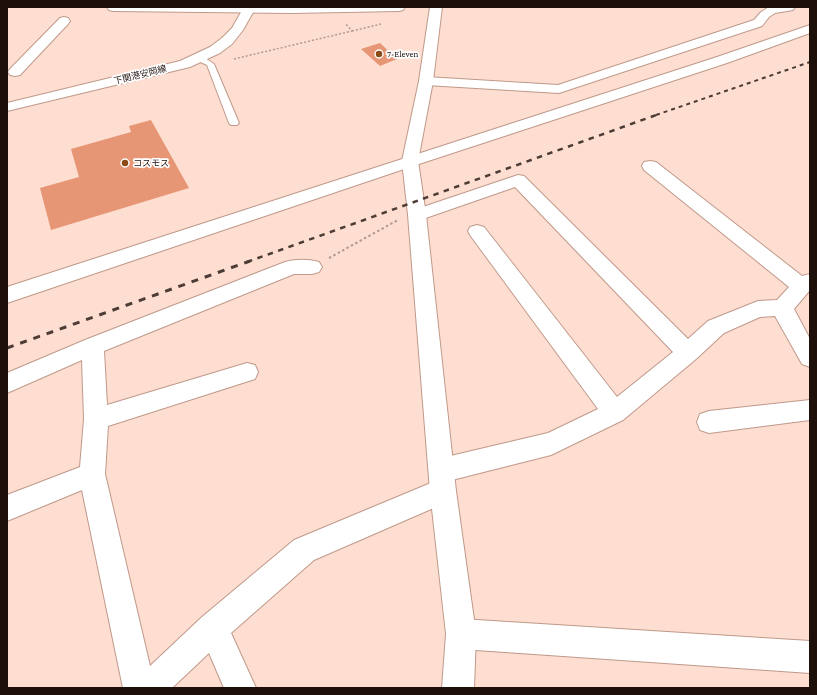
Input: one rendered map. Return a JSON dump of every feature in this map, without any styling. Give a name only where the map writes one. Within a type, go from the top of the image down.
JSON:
[{"type":"main road","points":[[113,7],[249,9],[357,9],[399,7]]},
{"type":"main road","points":[[436,7],[426,81],[410,161],[417,215],[442,481],[461,634],[458,688]]},
{"type":"main road","points":[[426,81],[559,89],[758,23],[763,15],[771,9],[789,7]]},
{"type":"main road","name":"下関港安岡線","points":[[13,89],[163,70],[199,58],[215,50],[227,41],[237,30],[249,9]]},
{"type":"main road","points":[[13,89],[64,21]]},
{"type":"main road","points":[[7,295],[410,161],[722,60],[810,29]]},
{"type":"main road","points":[[149,688],[213,628],[304,550],[442,481],[551,444],[615,413],[688,353],[716,327],[758,309],[783,308],[806,284],[695,195],[650,166]]},
{"type":"main road","points":[[417,215],[518,180],[688,353]]},
{"type":"main road","points":[[477,231],[615,413]]},
{"type":"main road","points":[[7,383],[93,346],[292,267],[312,267]]},
{"type":"main road","points":[[783,308],[786,317],[810,358]]},
{"type":"main road","points":[[93,346],[96,420],[92,474],[139,688]]},
{"type":"main road","points":[[96,420],[247,372]]},
{"type":"main road","points":[[709,422],[810,410]]},
{"type":"main road","points":[[7,508],[92,474]]},
{"type":"main road","points":[[213,628],[240,688]]},
{"type":"main road","points":[[461,634],[810,657]]},
{"type":"lane","points":[[199,58],[210,64],[234,123]]},
{"type":"path","points":[[229,60],[352,31],[344,22]]},
{"type":"path","points":[[312,267],[352,247],[395,221],[417,215]]},
{"type":"building","name":"7-Eleven","points":[[380,43],[397,59],[380,66],[361,49]]},
{"type":"building","name":"コスモス","points":[[151,120],[189,188],[51,230],[40,188],[79,177],[71,149],[131,132],[129,126]]},
{"type":"railway","points":[[656,115],[810,62]]},
{"type":"railway","points":[[247,262],[659,114]]},
{"type":"railway","points":[[7,348],[250,261]]},
{"type":"place","name":"7-Eleven","points":[[379,54]]},
{"type":"place","name":"コスモス","points":[[125,163]]}]
